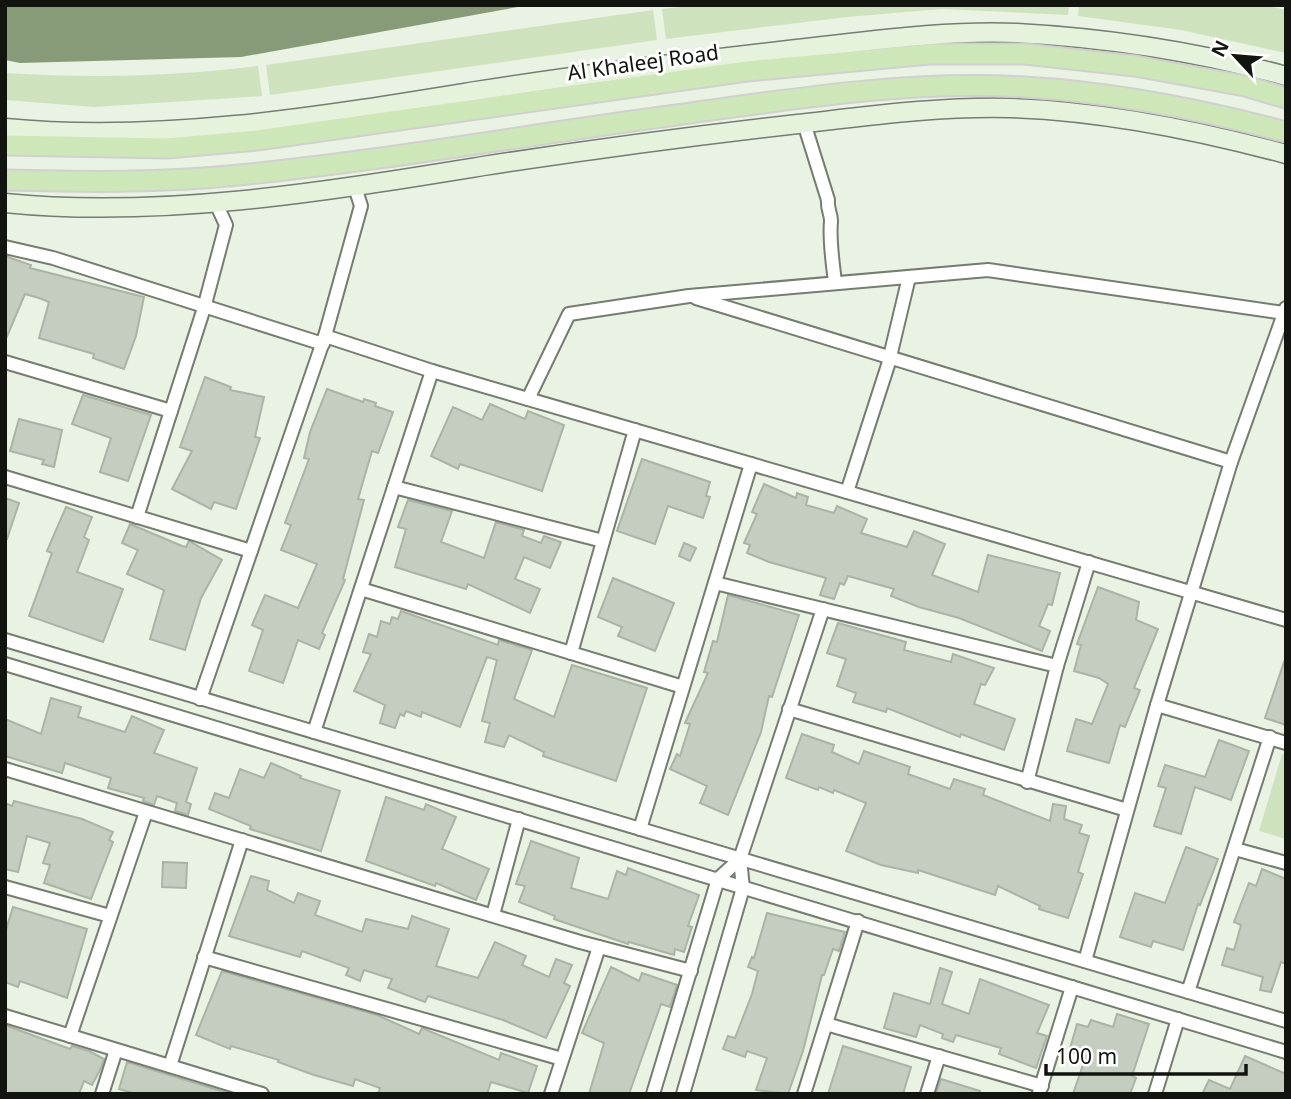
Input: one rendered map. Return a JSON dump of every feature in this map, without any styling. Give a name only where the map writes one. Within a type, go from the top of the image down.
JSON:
[{"type":"main road","points":[[5,128],[113,131],[210,127],[345,112],[615,69],[951,33],[1016,33],[1135,45],[1286,76]]},
{"type":"main road","name":"Al Khaleej Road","points":[[5,145],[167,148],[257,140],[747,71],[929,54],[1025,54],[1135,66],[1245,86],[1286,98]]},
{"type":"main road","points":[[5,180],[105,182],[238,175],[824,96],[931,86],[1024,87],[1134,99],[1232,117],[1286,132]]},
{"type":"main road","points":[[5,203],[114,206],[215,201],[355,187],[625,144],[954,108],[1012,108],[1124,119],[1234,140],[1286,154]]},
{"type":"main road","points":[[456,171],[515,137]]},
{"type":"street","points":[[804,123],[828,200],[835,283]]},
{"type":"street","points":[[200,699],[324,340],[361,206],[355,187]]},
{"type":"street","points":[[137,517],[204,308],[226,225],[215,201]]},
{"type":"street","points":[[5,247],[53,258],[204,308],[432,371],[1286,620]]},
{"type":"street","points":[[528,399],[569,314],[689,296],[988,270],[1285,310],[1231,462],[1191,592],[1085,961]]},
{"type":"street","points":[[847,492],[890,355],[909,277]]},
{"type":"street","points":[[689,296],[890,355],[1231,462]]},
{"type":"street","points":[[5,362],[171,411]]},
{"type":"street","points":[[314,732],[432,371]]},
{"type":"street","points":[[571,653],[635,430]]},
{"type":"street","points":[[640,829],[751,464]]},
{"type":"street","points":[[5,477],[251,551]]},
{"type":"street","points":[[394,487],[603,541]]},
{"type":"street","points":[[1027,782],[1057,666],[1089,562]]},
{"type":"street","points":[[715,583],[1057,666]]},
{"type":"street","points":[[361,589],[683,687]]},
{"type":"street","points":[[699,1094],[684,1092],[743,888],[740,859],[823,609]]},
{"type":"street","points":[[5,640],[1286,1021]]},
{"type":"street","points":[[5,664],[1286,1052]]},
{"type":"street","points":[[1157,705],[1286,743]]},
{"type":"street","points":[[789,709],[1127,810]]},
{"type":"street","points":[[1188,992],[1270,737]]},
{"type":"street","points":[[5,769],[599,947],[691,971]]},
{"type":"street","points":[[70,1036],[146,811]]},
{"type":"street","points":[[493,915],[519,819]]},
{"type":"street","points":[[170,1066],[242,840]]},
{"type":"street","points":[[1234,849],[1286,863]]},
{"type":"street","points":[[653,1094],[718,879],[740,859]]},
{"type":"street","points":[[5,887],[110,916]]},
{"type":"street","points":[[804,1094],[858,921]]},
{"type":"street","points":[[551,1094],[599,947]]},
{"type":"street","points":[[204,957],[562,1059]]},
{"type":"street","points":[[826,1024],[939,1056],[1041,1090],[1072,987]]},
{"type":"street","points":[[5,1016],[262,1094]]},
{"type":"street","points":[[1155,1094],[1178,1019]]},
{"type":"street","points":[[102,1094],[116,1049]]},
{"type":"street","points":[[927,1094],[939,1056]]},
{"type":"shaded area","points":[[5,5],[529,5],[241,57],[20,63],[5,60]]},
{"type":"shaded area","points":[[698,5],[1069,5],[1068,15],[942,9],[847,17],[666,39],[662,9]]},
{"type":"shaded area","points":[[1079,5],[1265,5],[1286,10],[1286,53],[1181,30],[1078,16]]},
{"type":"shaded area","points":[[653,10],[657,40],[270,95],[266,65]]},
{"type":"shaded area","points":[[258,66],[262,96],[94,107],[5,100],[5,73],[132,76]]},
{"type":"shaded area","points":[[1282,754],[1286,755],[1286,839],[1259,831]]},
{"type":"building","points":[[5,256],[31,265],[30,268],[144,297],[136,336],[124,369],[93,358],[94,354],[39,338],[49,302],[25,294],[5,341]]},
{"type":"building","points":[[205,377],[231,387],[230,390],[264,397],[255,437],[260,438],[236,509],[214,502],[211,509],[172,489],[192,451],[180,447]]},
{"type":"building","points":[[327,389],[363,402],[364,399],[376,403],[375,406],[393,412],[378,453],[372,451],[358,499],[364,500],[343,579],[345,580],[322,633],[325,635],[319,649],[298,640],[283,683],[249,671],[263,630],[252,625],[265,595],[298,608],[317,564],[281,550],[291,525],[285,523],[309,459],[304,458],[310,432]]},
{"type":"building","points":[[83,395],[151,415],[128,481],[100,472],[111,438],[72,424]]},
{"type":"building","points":[[490,404],[525,419],[528,411],[564,425],[542,491],[460,464],[458,469],[431,456],[453,407],[482,420]]},
{"type":"building","points":[[19,419],[62,430],[54,467],[42,464],[44,460],[10,451]]},
{"type":"building","points":[[642,459],[710,482],[706,496],[710,497],[703,518],[668,506],[655,544],[617,531]]},
{"type":"building","points":[[764,484],[796,498],[797,493],[808,497],[806,505],[834,513],[837,506],[867,519],[861,533],[907,547],[914,531],[945,544],[932,575],[978,592],[988,555],[1060,573],[1052,605],[1048,604],[1039,626],[1050,631],[1042,651],[959,618],[891,596],[894,589],[848,576],[844,585],[840,583],[834,599],[820,595],[826,578],[747,553],[750,545],[744,543],[757,514],[752,512]]},
{"type":"building","points":[[5,498],[19,503],[7,539],[5,539]]},
{"type":"building","points":[[408,500],[452,511],[441,542],[484,558],[496,522],[524,530],[522,536],[541,543],[544,536],[561,542],[550,568],[524,557],[515,579],[540,589],[530,613],[468,584],[466,589],[395,567],[406,529],[398,527]]},
{"type":"building","points":[[66,507],[92,517],[84,537],[89,540],[77,572],[123,589],[103,642],[29,616],[52,553],[47,551]]},
{"type":"building","points":[[130,524],[182,546],[186,547],[189,541],[222,560],[201,598],[185,650],[150,639],[164,590],[127,574],[138,550],[122,543]]},
{"type":"building","points":[[684,543],[696,548],[690,561],[679,556]]},
{"type":"building","points":[[613,578],[674,603],[655,651],[618,636],[622,627],[598,617]]},
{"type":"building","points":[[1098,587],[1139,602],[1136,620],[1158,629],[1134,688],[1140,690],[1125,727],[1120,725],[1109,763],[1067,751],[1076,719],[1092,724],[1108,684],[1099,678],[1074,671],[1081,645],[1077,644]]},
{"type":"building","points":[[728,595],[799,615],[772,697],[769,696],[761,732],[728,815],[700,803],[707,786],[670,769],[677,754],[680,756],[690,724],[685,723],[708,673],[704,672],[713,641],[717,642]]},
{"type":"building","points":[[401,611],[498,645],[499,640],[532,650],[514,699],[554,717],[572,665],[647,688],[616,781],[543,756],[544,752],[509,735],[504,747],[485,742],[490,723],[482,721],[497,660],[487,657],[460,727],[422,712],[421,717],[406,711],[404,716],[400,714],[395,728],[380,723],[385,705],[354,691],[371,654],[363,652],[369,634],[377,637],[381,621],[390,624],[392,617],[398,619]]},
{"type":"building","points":[[838,623],[906,642],[904,650],[951,662],[953,654],[994,668],[985,685],[981,684],[974,704],[1015,719],[1004,750],[961,734],[960,737],[887,708],[886,712],[853,702],[856,693],[837,686],[846,659],[827,653]]},
{"type":"building","points":[[1284,662],[1286,663],[1286,725],[1265,718]]},
{"type":"building","points":[[51,698],[81,707],[78,717],[125,732],[132,716],[164,730],[154,753],[197,768],[186,802],[191,804],[188,815],[175,811],[177,803],[157,796],[154,805],[143,801],[144,798],[108,788],[111,778],[65,763],[62,773],[5,756],[5,719],[41,734]]},
{"type":"building","points":[[802,734],[834,745],[832,752],[859,764],[864,751],[910,767],[908,774],[950,789],[954,779],[985,789],[983,795],[1050,821],[1053,804],[1066,806],[1064,819],[1082,825],[1079,833],[1089,836],[1078,872],[1083,874],[1068,918],[1039,909],[1040,906],[998,886],[995,895],[918,870],[918,873],[881,865],[846,851],[866,803],[834,790],[833,793],[819,787],[818,790],[786,778]]},
{"type":"building","points":[[1219,740],[1249,751],[1231,800],[1195,787],[1181,834],[1154,826],[1166,788],[1158,786],[1165,765],[1205,777]]},
{"type":"building","points":[[271,763],[301,776],[300,778],[340,791],[321,851],[250,829],[251,826],[209,809],[215,793],[229,798],[240,769],[264,778]]},
{"type":"building","points":[[386,797],[424,810],[426,804],[456,817],[442,849],[489,869],[476,900],[436,883],[435,886],[366,861]]},
{"type":"building","points":[[14,801],[82,819],[113,832],[109,840],[113,842],[91,899],[44,883],[50,865],[43,863],[50,843],[27,836],[18,872],[5,869],[5,803],[12,806]]},
{"type":"building","points":[[531,841],[579,858],[571,888],[608,899],[617,871],[626,875],[628,868],[699,895],[688,926],[692,927],[684,952],[675,949],[674,955],[629,942],[628,944],[554,919],[555,916],[519,902],[525,886],[516,884]]},
{"type":"building","points":[[1186,847],[1218,859],[1200,905],[1198,904],[1183,950],[1153,941],[1151,947],[1120,937],[1135,893],[1165,903]]},
{"type":"building","points":[[163,862],[187,863],[186,888],[162,887]]},
{"type":"building","points":[[1262,869],[1286,879],[1286,964],[1281,962],[1271,992],[1260,990],[1263,977],[1222,965],[1227,948],[1234,950],[1241,925],[1234,922],[1249,883],[1256,886]]},
{"type":"building","points":[[251,876],[269,881],[267,890],[294,903],[298,893],[320,901],[315,915],[362,932],[366,919],[408,929],[412,916],[449,929],[436,966],[478,978],[495,942],[526,956],[522,965],[549,977],[556,959],[572,965],[564,983],[570,986],[546,1038],[503,1020],[428,996],[425,1002],[388,988],[392,979],[364,970],[360,981],[346,975],[349,968],[302,951],[300,957],[229,936]]},
{"type":"building","points":[[13,907],[87,929],[67,998],[20,981],[18,987],[5,982],[5,933]]},
{"type":"building","points":[[767,913],[845,932],[839,951],[833,949],[822,975],[803,1051],[788,1094],[756,1090],[767,1058],[747,1051],[745,1057],[723,1049],[728,1036],[735,1038],[752,994],[758,971],[748,967],[752,957],[754,958]]},
{"type":"building","points":[[611,967],[639,981],[642,973],[677,985],[670,1007],[661,1004],[629,1094],[589,1094],[604,1043],[582,1033]]},
{"type":"building","points":[[940,968],[952,972],[942,1004],[969,1014],[980,979],[1049,1005],[1037,1033],[1047,1036],[1036,1068],[999,1054],[1001,1048],[956,1035],[953,1042],[942,1038],[943,1034],[920,1025],[916,1037],[884,1028],[894,993],[930,1004]]},
{"type":"building","points":[[222,971],[377,1015],[419,1034],[422,1028],[499,1060],[501,1053],[537,1066],[528,1093],[491,1082],[487,1094],[378,1094],[380,1088],[355,1079],[353,1086],[314,1075],[278,1062],[279,1060],[231,1046],[230,1049],[196,1035]]},
{"type":"building","points":[[1117,1014],[1149,1024],[1132,1076],[1136,1078],[1130,1094],[1073,1094],[1086,1056],[1069,1052],[1077,1024],[1088,1027],[1091,1020],[1113,1027]]},
{"type":"building","points":[[5,1025],[70,1049],[72,1046],[89,1051],[104,1059],[92,1085],[84,1081],[79,1094],[5,1094]]},
{"type":"building","points":[[843,1046],[911,1067],[903,1094],[828,1094]]},
{"type":"building","points":[[1245,1056],[1286,1074],[1286,1094],[1202,1094],[1209,1080],[1230,1089]]},
{"type":"building","points":[[127,1062],[231,1094],[136,1094],[119,1089]]},
{"type":"building","points":[[941,1079],[980,1091],[979,1094],[936,1094]]}]
